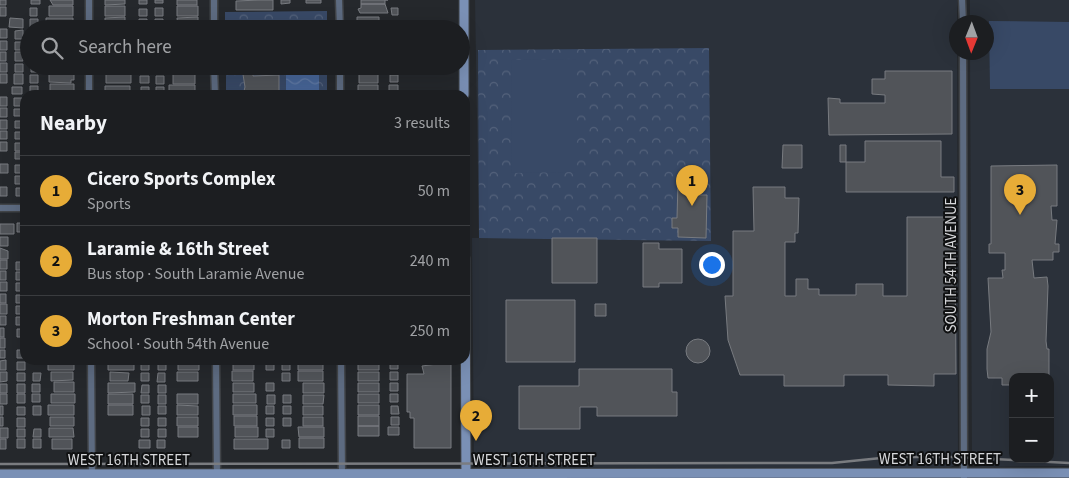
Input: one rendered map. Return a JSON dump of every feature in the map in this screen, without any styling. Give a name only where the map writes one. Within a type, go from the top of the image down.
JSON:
[{"type":"street","points":[[89,0],[89,20]]},
{"type":"street","points":[[214,0],[214,20]]},
{"type":"street","points":[[340,0],[340,20]]},
{"type":"street","points":[[464,0],[464,20]]},
{"type":"street","points":[[962,0],[962,15]]},
{"type":"street","name":"SOUTH 54TH AVENUE","points":[[963,60],[964,476]]},
{"type":"street","points":[[89,75],[89,90]]},
{"type":"street","points":[[214,75],[214,90]]},
{"type":"street","points":[[340,75],[340,90]]},
{"type":"street","points":[[464,75],[464,90]]},
{"type":"street","points":[[0,208],[20,208]]},
{"type":"street","points":[[91,365],[92,476]]},
{"type":"street","points":[[216,365],[217,476]]},
{"type":"street","points":[[341,365],[342,476]]},
{"type":"street","points":[[465,365],[466,476]]},
{"type":"street","name":"WEST 16TH STREET","points":[[0,474],[92,476],[964,476],[1069,473]]},
{"type":"shaded area","points":[[475,0],[957,0],[957,15],[949,15],[949,60],[957,60],[958,463],[951,467],[482,468],[474,461],[472,238],[479,238]]},
{"type":"shaded area","points":[[970,0],[1069,0],[1069,466],[982,467],[977,466],[972,461],[970,60],[994,60],[994,15],[970,15]]},
{"type":"green space","points":[[327,11],[327,20],[225,20],[225,12]]},
{"type":"green space","points":[[994,21],[1069,22],[1069,89],[990,89],[990,60],[994,60]]},
{"type":"green space","points":[[709,48],[711,241],[479,238],[478,50]]},
{"type":"green space","points":[[576,59],[576,172],[512,173],[511,60]]},
{"type":"green space","points":[[226,75],[327,75],[327,90],[226,90]]},
{"type":"water","points":[[286,75],[319,75],[319,90],[286,90]]},
{"type":"building","points":[[0,0],[6,0],[6,5],[0,5]]},
{"type":"building","points":[[31,0],[40,0],[40,4],[31,4]]},
{"type":"building","points":[[50,0],[73,0],[73,5],[53,5]]},
{"type":"building","points":[[105,0],[125,0],[125,4],[105,5]]},
{"type":"building","points":[[139,0],[147,0],[147,4],[139,4]]},
{"type":"building","points":[[155,0],[163,0],[163,3],[155,3]]},
{"type":"building","points":[[177,0],[197,0],[197,5],[177,5]]},
{"type":"building","points":[[273,0],[273,10],[236,10],[236,1]]},
{"type":"building","points":[[281,0],[290,0],[290,3],[281,4]]},
{"type":"building","points":[[306,0],[321,0],[321,3],[306,3]]},
{"type":"building","points":[[361,0],[385,0],[385,4],[361,4]]},
{"type":"building","points":[[361,4],[385,4],[388,13],[360,13],[358,9],[361,8]]},
{"type":"building","points":[[49,6],[73,6],[73,16],[49,16]]},
{"type":"building","points":[[105,6],[125,6],[125,16],[105,16]]},
{"type":"building","points":[[177,6],[198,6],[198,16],[177,16]]},
{"type":"building","points":[[0,7],[6,7],[6,16],[0,16]]},
{"type":"building","points":[[30,8],[37,8],[37,16],[30,16]]},
{"type":"building","points":[[155,8],[163,8],[163,16],[155,16]]},
{"type":"building","points":[[391,8],[398,8],[398,15],[392,15]]},
{"type":"building","points":[[139,9],[147,9],[147,16],[139,16]]},
{"type":"building","points":[[125,17],[125,20],[105,20],[105,18]]},
{"type":"building","points":[[198,17],[198,20],[177,20],[177,18]]},
{"type":"building","points":[[357,17],[379,17],[379,20],[357,20]]},
{"type":"building","points":[[10,18],[23,19],[20,20],[20,28],[9,27]]},
{"type":"building","points":[[46,18],[73,18],[73,20],[46,20]]},
{"type":"building","points":[[0,29],[7,29],[7,38],[0,38]]},
{"type":"building","points":[[20,30],[20,39],[15,39],[15,31]]},
{"type":"building","points":[[0,41],[7,41],[7,50],[0,50]]},
{"type":"building","points":[[15,42],[20,42],[20,50],[15,50]]},
{"type":"building","points":[[0,52],[6,52],[6,61],[0,61]]},
{"type":"building","points":[[15,52],[20,52],[20,61],[15,61]]},
{"type":"building","points":[[0,63],[7,63],[7,72],[0,72]]},
{"type":"building","points":[[15,64],[20,64],[20,72],[15,72]]},
{"type":"building","points":[[885,71],[952,71],[952,134],[829,135],[828,98],[840,99],[840,103],[885,103],[885,95],[872,94],[872,79],[885,79]]},
{"type":"building","points":[[0,74],[7,74],[7,83],[0,83]]},
{"type":"building","points":[[14,74],[23,75],[23,84],[14,84]]},
{"type":"building","points":[[30,75],[38,75],[38,83],[30,83]]},
{"type":"building","points":[[49,75],[74,75],[74,80],[71,80],[71,83],[49,82]]},
{"type":"building","points":[[106,75],[131,75],[131,83],[106,83]]},
{"type":"building","points":[[173,75],[195,75],[195,84],[173,84]]},
{"type":"building","points":[[243,75],[279,75],[279,90],[244,90]]},
{"type":"building","points":[[359,75],[378,75],[378,83],[359,83]]},
{"type":"building","points":[[390,75],[398,75],[398,82],[390,82]]},
{"type":"building","points":[[140,76],[149,76],[149,83],[140,83]]},
{"type":"building","points":[[156,76],[164,76],[164,84],[156,84]]},
{"type":"building","points":[[50,84],[74,84],[74,90],[50,90]]},
{"type":"building","points":[[169,85],[195,85],[195,90],[169,90]]},
{"type":"building","points":[[358,85],[378,85],[378,90],[358,90]]},
{"type":"building","points":[[389,85],[398,85],[398,90],[389,90]]},
{"type":"building","points":[[30,86],[38,86],[38,90],[30,90]]},
{"type":"building","points":[[105,86],[130,86],[130,90],[105,90]]},
{"type":"building","points":[[12,87],[22,87],[20,94],[12,94]]},
{"type":"building","points":[[141,87],[149,87],[149,90],[141,90]]},
{"type":"building","points":[[156,87],[164,87],[164,90],[156,90]]},
{"type":"building","points":[[0,97],[7,97],[7,106],[0,106]]},
{"type":"building","points":[[14,98],[20,98],[20,106],[14,106]]},
{"type":"building","points":[[0,108],[7,108],[7,117],[0,117]]},
{"type":"building","points":[[14,109],[20,109],[20,116],[14,116]]},
{"type":"building","points":[[0,120],[7,120],[7,129],[0,129]]},
{"type":"building","points":[[15,121],[20,121],[20,128],[15,128]]},
{"type":"building","points":[[0,131],[7,131],[7,139],[0,139]]},
{"type":"building","points":[[15,132],[20,132],[20,139],[15,139]]},
{"type":"building","points":[[865,141],[941,141],[941,177],[954,177],[954,192],[846,192],[846,162],[865,162]]},
{"type":"building","points":[[0,142],[7,142],[7,151],[0,151]]},
{"type":"building","points":[[15,143],[20,143],[20,151],[15,151]]},
{"type":"building","points":[[783,145],[802,145],[802,168],[782,168]]},
{"type":"building","points":[[840,145],[846,145],[846,162],[840,162]]},
{"type":"building","points":[[15,152],[20,152],[20,159],[15,159]]},
{"type":"building","points":[[0,164],[8,164],[8,173],[0,173]]},
{"type":"building","points":[[15,165],[20,165],[20,173],[15,173]]},
{"type":"building","points":[[1057,165],[1057,206],[1051,206],[1052,220],[1057,220],[1055,244],[1059,244],[1059,252],[1053,252],[1053,260],[1032,260],[1034,278],[1047,277],[1046,341],[1047,349],[1049,349],[1049,373],[1009,373],[1009,385],[1002,385],[1002,378],[988,378],[987,369],[987,349],[991,332],[988,278],[1003,278],[1002,270],[1005,270],[1005,253],[989,253],[989,244],[991,244],[991,166]]},
{"type":"building","points":[[15,176],[20,176],[20,184],[15,184]]},
{"type":"building","points":[[678,183],[699,183],[699,195],[707,195],[706,238],[678,237],[678,228],[672,228],[672,218],[677,218]]},
{"type":"building","points":[[0,187],[7,187],[7,196],[0,196]]},
{"type":"building","points":[[753,187],[785,187],[785,198],[799,198],[798,233],[795,233],[795,242],[785,242],[785,296],[796,296],[796,279],[808,279],[808,289],[819,289],[819,295],[856,295],[856,284],[883,284],[883,296],[907,296],[907,217],[955,217],[956,374],[934,374],[934,386],[888,385],[888,375],[844,375],[844,386],[784,386],[784,375],[740,375],[728,340],[725,296],[733,296],[733,231],[754,231]]},
{"type":"building","points":[[16,188],[20,188],[20,196],[16,196]]},
{"type":"building","points":[[17,223],[20,223],[20,232],[17,232]]},
{"type":"building","points":[[0,224],[14,224],[14,234],[0,234]]},
{"type":"building","points":[[0,237],[8,237],[8,246],[0,246]]},
{"type":"building","points":[[552,238],[597,238],[597,283],[552,283]]},
{"type":"building","points":[[643,243],[659,243],[659,249],[682,249],[682,283],[659,283],[659,287],[643,287]]},
{"type":"building","points":[[0,248],[8,251],[8,259],[0,259]]},
{"type":"building","points":[[0,260],[7,260],[7,269],[0,269]]},
{"type":"building","points":[[16,262],[20,262],[20,270],[16,270]]},
{"type":"building","points":[[0,271],[6,271],[6,280],[0,280]]},
{"type":"building","points":[[16,272],[20,272],[20,280],[16,280]]},
{"type":"building","points":[[0,282],[7,282],[7,291],[0,291]]},
{"type":"building","points":[[16,283],[20,283],[20,291],[16,291]]},
{"type":"building","points":[[0,294],[6,294],[6,303],[0,303]]},
{"type":"building","points":[[16,295],[20,295],[20,303],[16,303]]},
{"type":"building","points":[[506,300],[575,300],[575,362],[506,362]]},
{"type":"building","points":[[0,304],[7,304],[7,314],[0,314]]},
{"type":"building","points":[[595,304],[606,304],[606,316],[595,316]]},
{"type":"building","points":[[16,306],[20,306],[20,314],[16,314]]},
{"type":"building","points":[[0,316],[6,316],[6,325],[0,325]]},
{"type":"building","points":[[16,317],[20,317],[20,325],[16,325]]},
{"type":"building","points":[[0,328],[4,328],[4,337],[0,337]]},
{"type":"building","points":[[17,329],[20,329],[20,337],[17,337]]},
{"type":"building","points":[[0,338],[5,338],[5,348],[0,348]]},
{"type":"building","points":[[698,339],[706,343],[710,351],[706,359],[698,363],[690,359],[686,351],[690,343]]},
{"type":"building","points":[[0,350],[5,350],[5,358],[0,358]]},
{"type":"building","points":[[17,350],[20,350],[20,358],[17,358]]},
{"type":"building","points":[[6,360],[6,370],[0,370],[0,361]]},
{"type":"building","points":[[17,362],[20,362],[20,365],[25,365],[25,370],[17,370]]},
{"type":"building","points":[[48,365],[74,365],[74,370],[48,370]]},
{"type":"building","points":[[108,365],[134,365],[134,370],[108,370]]},
{"type":"building","points":[[141,365],[149,365],[149,370],[141,370]]},
{"type":"building","points":[[158,365],[166,365],[166,370],[158,370]]},
{"type":"building","points":[[178,365],[199,365],[199,370],[178,370]]},
{"type":"building","points":[[233,365],[254,365],[254,370],[233,370]]},
{"type":"building","points":[[266,365],[274,365],[274,370],[266,370]]},
{"type":"building","points":[[282,365],[290,365],[290,370],[282,370]]},
{"type":"building","points":[[298,365],[323,365],[323,370],[298,370]]},
{"type":"building","points":[[358,365],[379,365],[379,370],[358,370]]},
{"type":"building","points":[[390,365],[398,365],[398,369],[390,369]]},
{"type":"building","points":[[451,365],[451,448],[414,448],[414,418],[410,418],[410,412],[407,412],[407,374],[424,374],[422,366]]},
{"type":"building","points":[[579,369],[672,369],[672,392],[677,392],[677,416],[597,416],[597,407],[580,407],[580,429],[519,429],[519,386],[579,386]]},
{"type":"building","points":[[232,371],[253,371],[253,381],[232,381]]},
{"type":"building","points":[[298,371],[323,371],[323,381],[298,381]]},
{"type":"building","points":[[0,372],[7,372],[7,381],[0,382]]},
{"type":"building","points":[[51,372],[73,372],[73,380],[51,381]]},
{"type":"building","points":[[110,372],[129,373],[128,381],[110,381]]},
{"type":"building","points":[[177,372],[198,372],[198,381],[177,381]]},
{"type":"building","points":[[358,372],[379,372],[379,381],[358,381]]},
{"type":"building","points":[[390,372],[398,372],[398,380],[390,380]]},
{"type":"building","points":[[17,373],[25,373],[25,381],[17,381]]},
{"type":"building","points":[[33,373],[41,373],[40,381],[33,381]]},
{"type":"building","points":[[141,373],[149,373],[149,381],[141,381]]},
{"type":"building","points":[[158,373],[165,373],[165,382],[157,382]]},
{"type":"building","points":[[282,373],[290,373],[290,381],[282,381]]},
{"type":"building","points":[[54,382],[74,382],[74,392],[54,392]]},
{"type":"building","points":[[108,383],[135,383],[135,392],[108,393]]},
{"type":"building","points":[[233,383],[254,383],[254,392],[233,392]]},
{"type":"building","points":[[266,383],[274,383],[274,391],[266,391]]},
{"type":"building","points":[[303,383],[324,383],[324,393],[303,393]]},
{"type":"building","points":[[358,383],[379,383],[379,392],[358,392]]},
{"type":"building","points":[[390,383],[398,383],[398,391],[390,391]]},
{"type":"building","points":[[0,384],[7,384],[7,393],[0,393]]},
{"type":"building","points":[[17,384],[25,384],[25,393],[17,393]]},
{"type":"building","points":[[32,384],[40,384],[40,392],[32,392]]},
{"type":"building","points":[[142,385],[149,385],[149,393],[141,393]]},
{"type":"building","points":[[158,385],[166,385],[166,393],[158,393]]},
{"type":"building","points":[[0,394],[7,394],[7,404],[0,404]]},
{"type":"building","points":[[17,394],[25,394],[25,403],[17,403]]},
{"type":"building","points":[[32,394],[40,394],[40,402],[32,402]]},
{"type":"building","points":[[51,394],[75,394],[75,403],[51,403]]},
{"type":"building","points":[[108,394],[133,394],[133,404],[108,404]]},
{"type":"building","points":[[177,394],[198,394],[198,404],[177,404]]},
{"type":"building","points":[[233,394],[256,394],[256,403],[233,403]]},
{"type":"building","points":[[358,394],[379,394],[379,403],[358,403]]},
{"type":"building","points":[[390,394],[398,394],[398,402],[390,402]]},
{"type":"building","points":[[141,395],[149,395],[149,403],[141,403]]},
{"type":"building","points":[[158,395],[166,395],[166,404],[158,404]]},
{"type":"building","points":[[267,395],[275,395],[275,404],[267,404]]},
{"type":"building","points":[[283,395],[291,395],[291,403],[283,403]]},
{"type":"building","points":[[303,395],[324,395],[323,404],[303,404]]},
{"type":"building","points":[[48,405],[74,405],[74,415],[48,415]]},
{"type":"building","points":[[108,405],[133,405],[133,415],[108,415]]},
{"type":"building","points":[[177,405],[198,406],[198,415],[177,415]]},
{"type":"building","points":[[233,405],[257,405],[257,415],[233,415]]},
{"type":"building","points":[[358,405],[379,405],[379,415],[358,415]]},
{"type":"building","points":[[0,406],[3,406],[3,415],[0,415]]},
{"type":"building","points":[[33,406],[41,406],[41,415],[33,415]]},
{"type":"building","points":[[142,406],[150,406],[150,415],[142,415]]},
{"type":"building","points":[[158,406],[166,406],[166,414],[158,414]]},
{"type":"building","points":[[266,406],[274,406],[274,414],[266,414]]},
{"type":"building","points":[[283,406],[291,406],[291,414],[283,414]]},
{"type":"building","points":[[303,406],[323,406],[323,415],[303,415]]},
{"type":"building","points":[[391,406],[398,406],[399,414],[391,414]]},
{"type":"building","points":[[17,407],[25,407],[25,415],[17,415]]},
{"type":"building","points":[[234,416],[257,416],[257,426],[234,426]]},
{"type":"building","points":[[358,416],[379,416],[379,426],[358,426]]},
{"type":"building","points":[[0,417],[3,417],[3,426],[0,426]]},
{"type":"building","points":[[50,417],[74,417],[74,426],[50,426]]},
{"type":"building","points":[[177,417],[198,417],[198,426],[177,426]]},
{"type":"building","points":[[303,417],[323,417],[323,426],[303,426]]},
{"type":"building","points":[[391,417],[399,417],[399,425],[391,425]]},
{"type":"building","points":[[17,418],[25,418],[25,427],[17,427]]},
{"type":"building","points":[[141,418],[149,418],[149,426],[141,426]]},
{"type":"building","points":[[158,418],[166,418],[166,426],[158,426]]},
{"type":"building","points":[[266,418],[274,418],[274,426],[266,426]]},
{"type":"building","points":[[283,418],[291,418],[291,426],[283,426]]},
{"type":"building","points":[[358,426],[379,426],[379,436],[358,436]]},
{"type":"building","points":[[178,427],[198,427],[198,437],[178,437]]},
{"type":"building","points":[[235,427],[258,427],[258,437],[235,437]]},
{"type":"building","points":[[298,427],[324,427],[324,437],[299,437]]},
{"type":"building","points":[[388,427],[399,427],[399,435],[388,435]]},
{"type":"building","points":[[0,428],[8,428],[8,438],[0,438]]},
{"type":"building","points":[[49,428],[73,428],[74,437],[49,437]]},
{"type":"building","points":[[17,429],[25,429],[25,437],[17,437]]},
{"type":"building","points":[[34,429],[41,429],[41,437],[33,437]]},
{"type":"building","points":[[141,429],[149,429],[149,437],[141,437]]},
{"type":"building","points":[[158,429],[166,429],[166,437],[158,437]]},
{"type":"building","points":[[266,429],[274,429],[274,437],[266,437]]},
{"type":"building","points":[[299,438],[324,438],[324,448],[299,448]]},
{"type":"building","points":[[0,439],[6,439],[6,449],[0,449]]},
{"type":"building","points":[[17,439],[25,439],[25,448],[17,448]]},
{"type":"building","points":[[33,439],[41,439],[41,448],[33,448]]},
{"type":"building","points":[[52,439],[72,439],[72,449],[52,449]]},
{"type":"building","points":[[234,439],[268,439],[268,449],[234,449]]},
{"type":"building","points":[[139,440],[150,440],[150,448],[139,448]]},
{"type":"building","points":[[157,440],[165,440],[165,448],[157,448]]},
{"type":"building","points":[[282,440],[290,440],[290,448],[282,448]]},
{"type":"railway","points":[[0,464],[832,463],[891,457],[954,457],[1069,463]]},
{"type":"place","name":"Cicero Sports Complex","points":[[692,206]]},
{"type":"place","name":"Morton Freshman Center","points":[[1020,215]]},
{"type":"place","name":"Laramie & 16th Street","points":[[476,441]]}]
